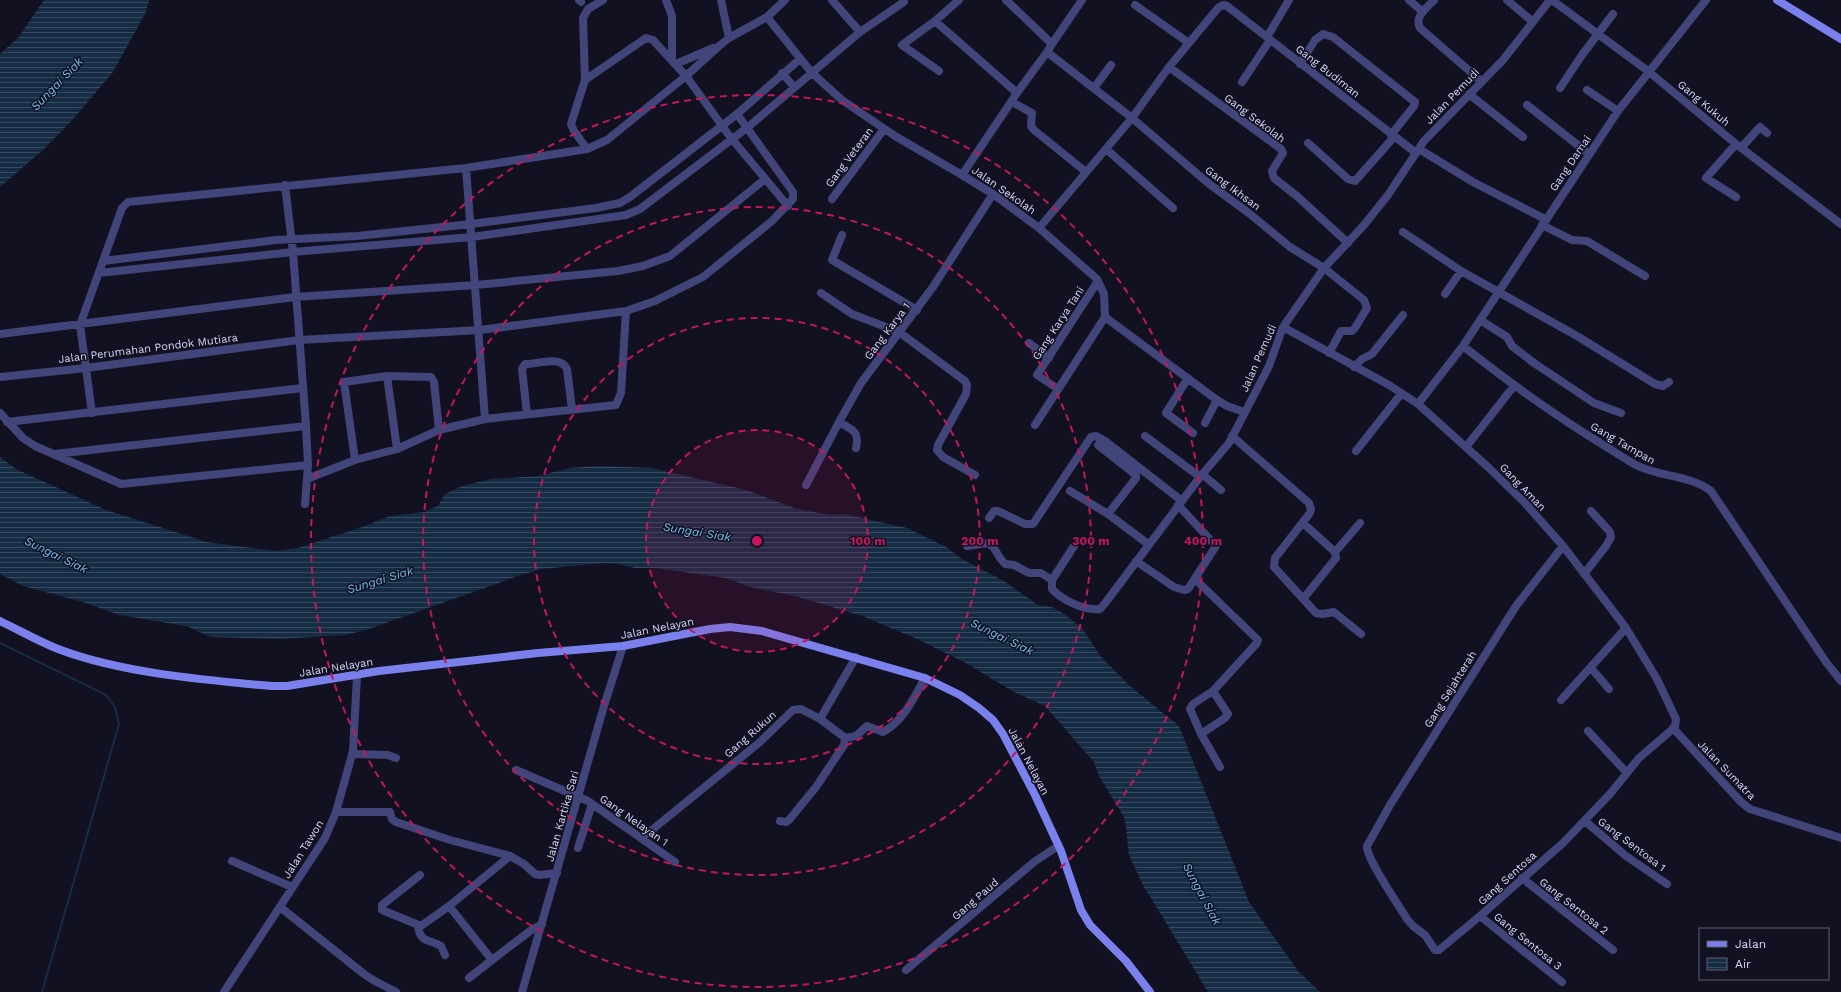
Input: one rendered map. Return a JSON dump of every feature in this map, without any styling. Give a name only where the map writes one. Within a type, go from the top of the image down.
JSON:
[{"type":"main road","points":[[1777,0],[1841,39]]},
{"type":"main road","name":"Jalan Nelayan","points":[[0,621],[58,649],[121,667],[158,673],[254,684],[287,686],[401,668],[538,652],[623,646],[710,629],[730,627],[762,631],[925,678],[960,695],[993,720],[1013,751],[1058,846],[1081,910],[1090,925],[1126,962],[1150,992]]},
{"type":"street","points":[[588,149],[574,132],[571,124],[585,80],[583,18],[588,9],[603,0]]},
{"type":"street","points":[[666,0],[672,16],[674,61]]},
{"type":"street","points":[[720,0],[729,38]]},
{"type":"street","points":[[92,414],[80,325],[122,208],[128,202],[285,185],[466,168],[588,149],[607,140],[686,76],[729,38],[768,17],[785,0]]},
{"type":"street","points":[[832,0],[860,32]]},
{"type":"street","points":[[939,71],[902,45],[935,21],[959,0]]},
{"type":"street","points":[[1006,0],[1052,44]]},
{"type":"street","points":[[962,175],[1012,102],[1017,92],[1047,52],[1082,0]]},
{"type":"street","points":[[1242,82],[1290,0]]},
{"type":"street","points":[[1409,0],[1423,12]]},
{"type":"street","points":[[1434,0],[1417,21],[1420,28],[1481,81]]},
{"type":"street","points":[[1507,0],[1532,21]]},
{"type":"street","name":"Jalan Pemudi","points":[[1052,580],[1052,589],[1057,594],[1086,609],[1100,609],[1201,476],[1224,450],[1269,366],[1283,327],[1324,268],[1364,226],[1388,195],[1424,141],[1503,60],[1532,21],[1551,0]]},
{"type":"street","name":"Gang Kukuh","points":[[1551,0],[1648,72],[1739,146],[1841,224]]},
{"type":"street","name":"Gang Damai","points":[[1418,404],[1463,346],[1499,293],[1543,222],[1618,111],[1706,0]]},
{"type":"street","points":[[99,273],[293,252],[472,237],[626,215],[640,209],[731,138],[748,127],[860,32],[904,2]]},
{"type":"street","points":[[1135,5],[1189,43]]},
{"type":"street","name":"Jalan Sekolah","points":[[768,17],[812,73],[842,100],[884,129],[993,194],[1039,228],[1132,118],[1169,67],[1218,8],[1223,5],[1227,6]]},
{"type":"street","name":"Gang Budiman","points":[[1227,6],[1392,136],[1572,240],[1587,241],[1644,276]]},
{"type":"street","points":[[1560,88],[1582,55],[1613,14]]},
{"type":"street","points":[[935,21],[1017,92]]},
{"type":"street","points":[[1300,64],[1320,35],[1327,34],[1415,102],[1414,106],[1358,180],[1355,181],[1348,179],[1308,143]]},
{"type":"street","points":[[585,80],[646,38],[653,40],[674,61],[731,138],[788,206],[793,199],[793,192],[748,127],[737,114]]},
{"type":"street","points":[[674,61],[719,46]]},
{"type":"street","name":"Gang Ikhsan","points":[[1047,52],[1132,118],[1208,183],[1250,214],[1290,247],[1324,268],[1364,300],[1367,308],[1352,331],[1341,331],[1330,353]]},
{"type":"street","points":[[103,261],[291,239],[357,236],[471,224],[596,208],[620,203],[630,197],[737,114],[782,73],[800,59]]},
{"type":"street","points":[[1094,88],[1111,65]]},
{"type":"street","name":"Gang Sekolah","points":[[1169,67],[1281,149],[1283,153],[1272,171],[1274,178],[1298,197],[1348,243]]},
{"type":"street","points":[[782,73],[794,88]]},
{"type":"street","points":[[1587,90],[1618,111]]},
{"type":"street","points":[[1469,94],[1523,137]]},
{"type":"street","points":[[1012,102],[1029,110],[1032,113],[1031,126],[1034,130],[1086,172]]},
{"type":"street","points":[[1527,105],[1589,154]]},
{"type":"street","points":[[1736,197],[1706,178],[1760,127],[1768,132]]},
{"type":"street","name":"Gang Veteran","points":[[832,199],[884,129]]},
{"type":"street","points":[[1106,149],[1173,208]]},
{"type":"street","points":[[466,168],[480,330],[485,419]]},
{"type":"street","points":[[0,334],[295,297],[476,285],[618,271],[643,266],[670,256],[765,179]]},
{"type":"street","points":[[285,185],[293,252],[295,297],[306,426],[308,465],[305,504]]},
{"type":"street","name":"Gang Karya 1","points":[[806,485],[838,422],[862,383],[934,287],[993,194]]},
{"type":"street","points":[[620,203],[626,215]]},
{"type":"street","name":"Jalan Perumahan Pondok Mutiara","points":[[0,377],[86,368],[299,340],[480,330],[626,311],[655,301],[703,277],[772,222],[788,206]]},
{"type":"street","points":[[1036,425],[1105,317],[1104,294],[1098,281],[1039,228]]},
{"type":"street","points":[[1403,232],[1461,271],[1577,336],[1655,384],[1663,386],[1669,382]]},
{"type":"street","points":[[842,236],[832,260],[917,310]]},
{"type":"street","points":[[1445,294],[1461,271]]},
{"type":"street","name":"Gang Karya Tani","points":[[1058,389],[1037,375],[1098,281]]},
{"type":"street","points":[[821,293],[852,314],[899,332],[965,382],[967,385],[966,394],[938,445],[937,450],[943,457],[975,475]]},
{"type":"street","points":[[307,480],[355,460],[397,449],[439,430],[485,419],[617,404],[621,393],[626,311]]},
{"type":"street","points":[[1354,367],[1362,358],[1372,354],[1403,315]]},
{"type":"street","points":[[1105,317],[1217,400],[1244,412]]},
{"type":"street","points":[[1480,320],[1506,337],[1512,346],[1534,363],[1594,403],[1621,413]]},
{"type":"street","name":"Gang Aman","points":[[1283,327],[1418,404],[1525,503],[1563,546],[1626,628],[1657,679],[1676,718],[1676,723],[1673,728]]},
{"type":"street","points":[[1029,343],[1049,358]]},
{"type":"street","name":"Gang Tampan","points":[[1463,346],[1514,386],[1635,465],[1652,472],[1697,484],[1711,491],[1826,662],[1841,681]]},
{"type":"street","points":[[527,414],[522,369],[525,364],[559,362],[564,364],[567,369],[572,409]]},
{"type":"street","points":[[355,460],[344,382],[387,376],[431,377],[434,382],[439,430]]},
{"type":"street","points":[[387,376],[397,449]]},
{"type":"street","points":[[1188,378],[1166,413],[1193,433]]},
{"type":"street","points":[[1466,447],[1514,386]]},
{"type":"street","points":[[7,422],[92,414],[303,388]]},
{"type":"street","points":[[1356,451],[1401,394]]},
{"type":"street","points":[[1205,423],[1217,400]]},
{"type":"street","points":[[0,413],[23,438],[35,446],[121,484],[308,465]]},
{"type":"street","points":[[838,422],[856,433],[858,438],[856,448]]},
{"type":"street","points":[[53,454],[306,426]]},
{"type":"street","points":[[990,518],[994,511],[998,511],[1025,524],[1033,524],[1091,437],[1096,436],[1105,441],[1180,503],[1216,546],[1188,589],[1179,589],[1136,561]]},
{"type":"street","points":[[1145,436],[1221,490]]},
{"type":"street","points":[[1232,436],[1309,503],[1311,509],[1310,513],[1274,562],[1274,567],[1316,613],[1322,614],[1334,612],[1361,634]]},
{"type":"street","points":[[1098,446],[1136,475],[1136,478],[1108,514]]},
{"type":"street","points":[[1070,491],[1108,514],[1148,544]]},
{"type":"street","points":[[1584,574],[1606,546],[1611,537],[1610,532],[1591,511]]},
{"type":"street","points":[[1303,523],[1336,552]]},
{"type":"street","points":[[1303,598],[1336,558],[1336,552],[1360,523]]},
{"type":"street","points":[[967,546],[988,543],[994,548],[1005,564],[1014,565],[1029,573],[1041,573],[1052,580],[1074,546]]},
{"type":"street","name":"Gang Sejahterah","points":[[1367,850],[1369,841],[1390,805],[1516,606],[1563,546]]},
{"type":"street","points":[[1195,579],[1258,640],[1213,691],[1193,704],[1190,709],[1201,734],[1220,767]]},
{"type":"street","points":[[1562,700],[1626,628]]},
{"type":"street","name":"Jalan Kartika Sari","points":[[522,992],[557,873],[586,800],[604,706],[623,646]]},
{"type":"street","points":[[820,719],[856,658]]},
{"type":"street","points":[[1591,668],[1609,689]]},
{"type":"street","name":"Jalan Tawon","points":[[224,992],[325,838],[336,812],[352,754],[357,676]]},
{"type":"street","points":[[780,821],[786,822],[789,820],[816,787],[844,745],[845,738],[856,736],[868,726],[883,732],[891,728],[905,712],[925,678]]},
{"type":"street","points":[[1201,734],[1225,718],[1228,714],[1213,691]]},
{"type":"street","name":"Gang Rukun","points":[[642,838],[760,742],[793,710],[801,709],[820,719],[845,738]]},
{"type":"street","name":"Gang Sentosa","points":[[1367,850],[1407,919],[1424,935],[1435,950],[1439,950],[1480,916],[1585,821],[1610,794],[1639,758],[1673,728]]},
{"type":"street","name":"Jalan Sumatra","points":[[1673,728],[1741,802],[1750,809],[1841,838]]},
{"type":"street","points":[[1588,731],[1627,773]]},
{"type":"street","points":[[352,754],[388,755],[396,758]]},
{"type":"street","name":"Gang Nelayan 1","points":[[516,770],[586,800],[676,862]]},
{"type":"street","points":[[578,848],[586,800]]},
{"type":"street","points":[[336,812],[390,812],[392,819],[396,822],[450,840],[510,856],[524,864],[535,874],[540,875],[557,873]]},
{"type":"street","name":"Gang Sentosa 1","points":[[1585,821],[1626,856],[1667,884]]},
{"type":"street","name":"Gang Paud","points":[[906,970],[1034,862],[1058,846]]},
{"type":"street","points":[[420,875],[382,905],[381,908],[385,912],[418,926],[423,925],[449,906],[510,856]]},
{"type":"street","points":[[232,861],[292,887]]},
{"type":"street","name":"Gang Sentosa 2","points":[[1522,878],[1613,950]]},
{"type":"street","points":[[449,906],[492,960]]},
{"type":"street","points":[[280,907],[368,977],[396,992]]},
{"type":"street","name":"Gang Sentosa 3","points":[[1480,916],[1562,982]]},
{"type":"street","points":[[469,978],[530,931],[542,924]]},
{"type":"street","points":[[418,926],[420,935],[424,939],[441,946],[445,955]]},
{"type":"water","name":"Sungai Siak","points":[[44,0],[149,0],[146,12],[113,72],[74,118],[44,149],[0,187],[0,54],[18,38]]},
{"type":"water","name":"Sungai Siak","points":[[0,457],[16,469],[106,510],[207,542],[276,551],[298,548],[390,516],[424,512],[438,506],[445,494],[462,486],[491,479],[538,476],[570,468],[598,466],[652,468],[746,490],[797,509],[831,515],[844,514],[907,528],[946,547],[962,559],[1004,581],[1038,605],[1052,607],[1064,614],[1082,628],[1101,657],[1130,686],[1179,726],[1249,902],[1298,971],[1320,992],[1208,992],[1143,885],[1129,855],[1125,819],[1099,776],[1094,762],[1045,706],[1014,692],[966,663],[917,639],[862,616],[795,596],[750,587],[726,578],[655,568],[635,568],[618,564],[603,563],[542,569],[521,575],[369,629],[345,635],[279,639],[211,637],[186,626],[119,615],[83,602],[23,586],[0,574]]},
{"type":"waterway","points":[[0,643],[106,695],[115,707],[119,724],[42,992]]}]
